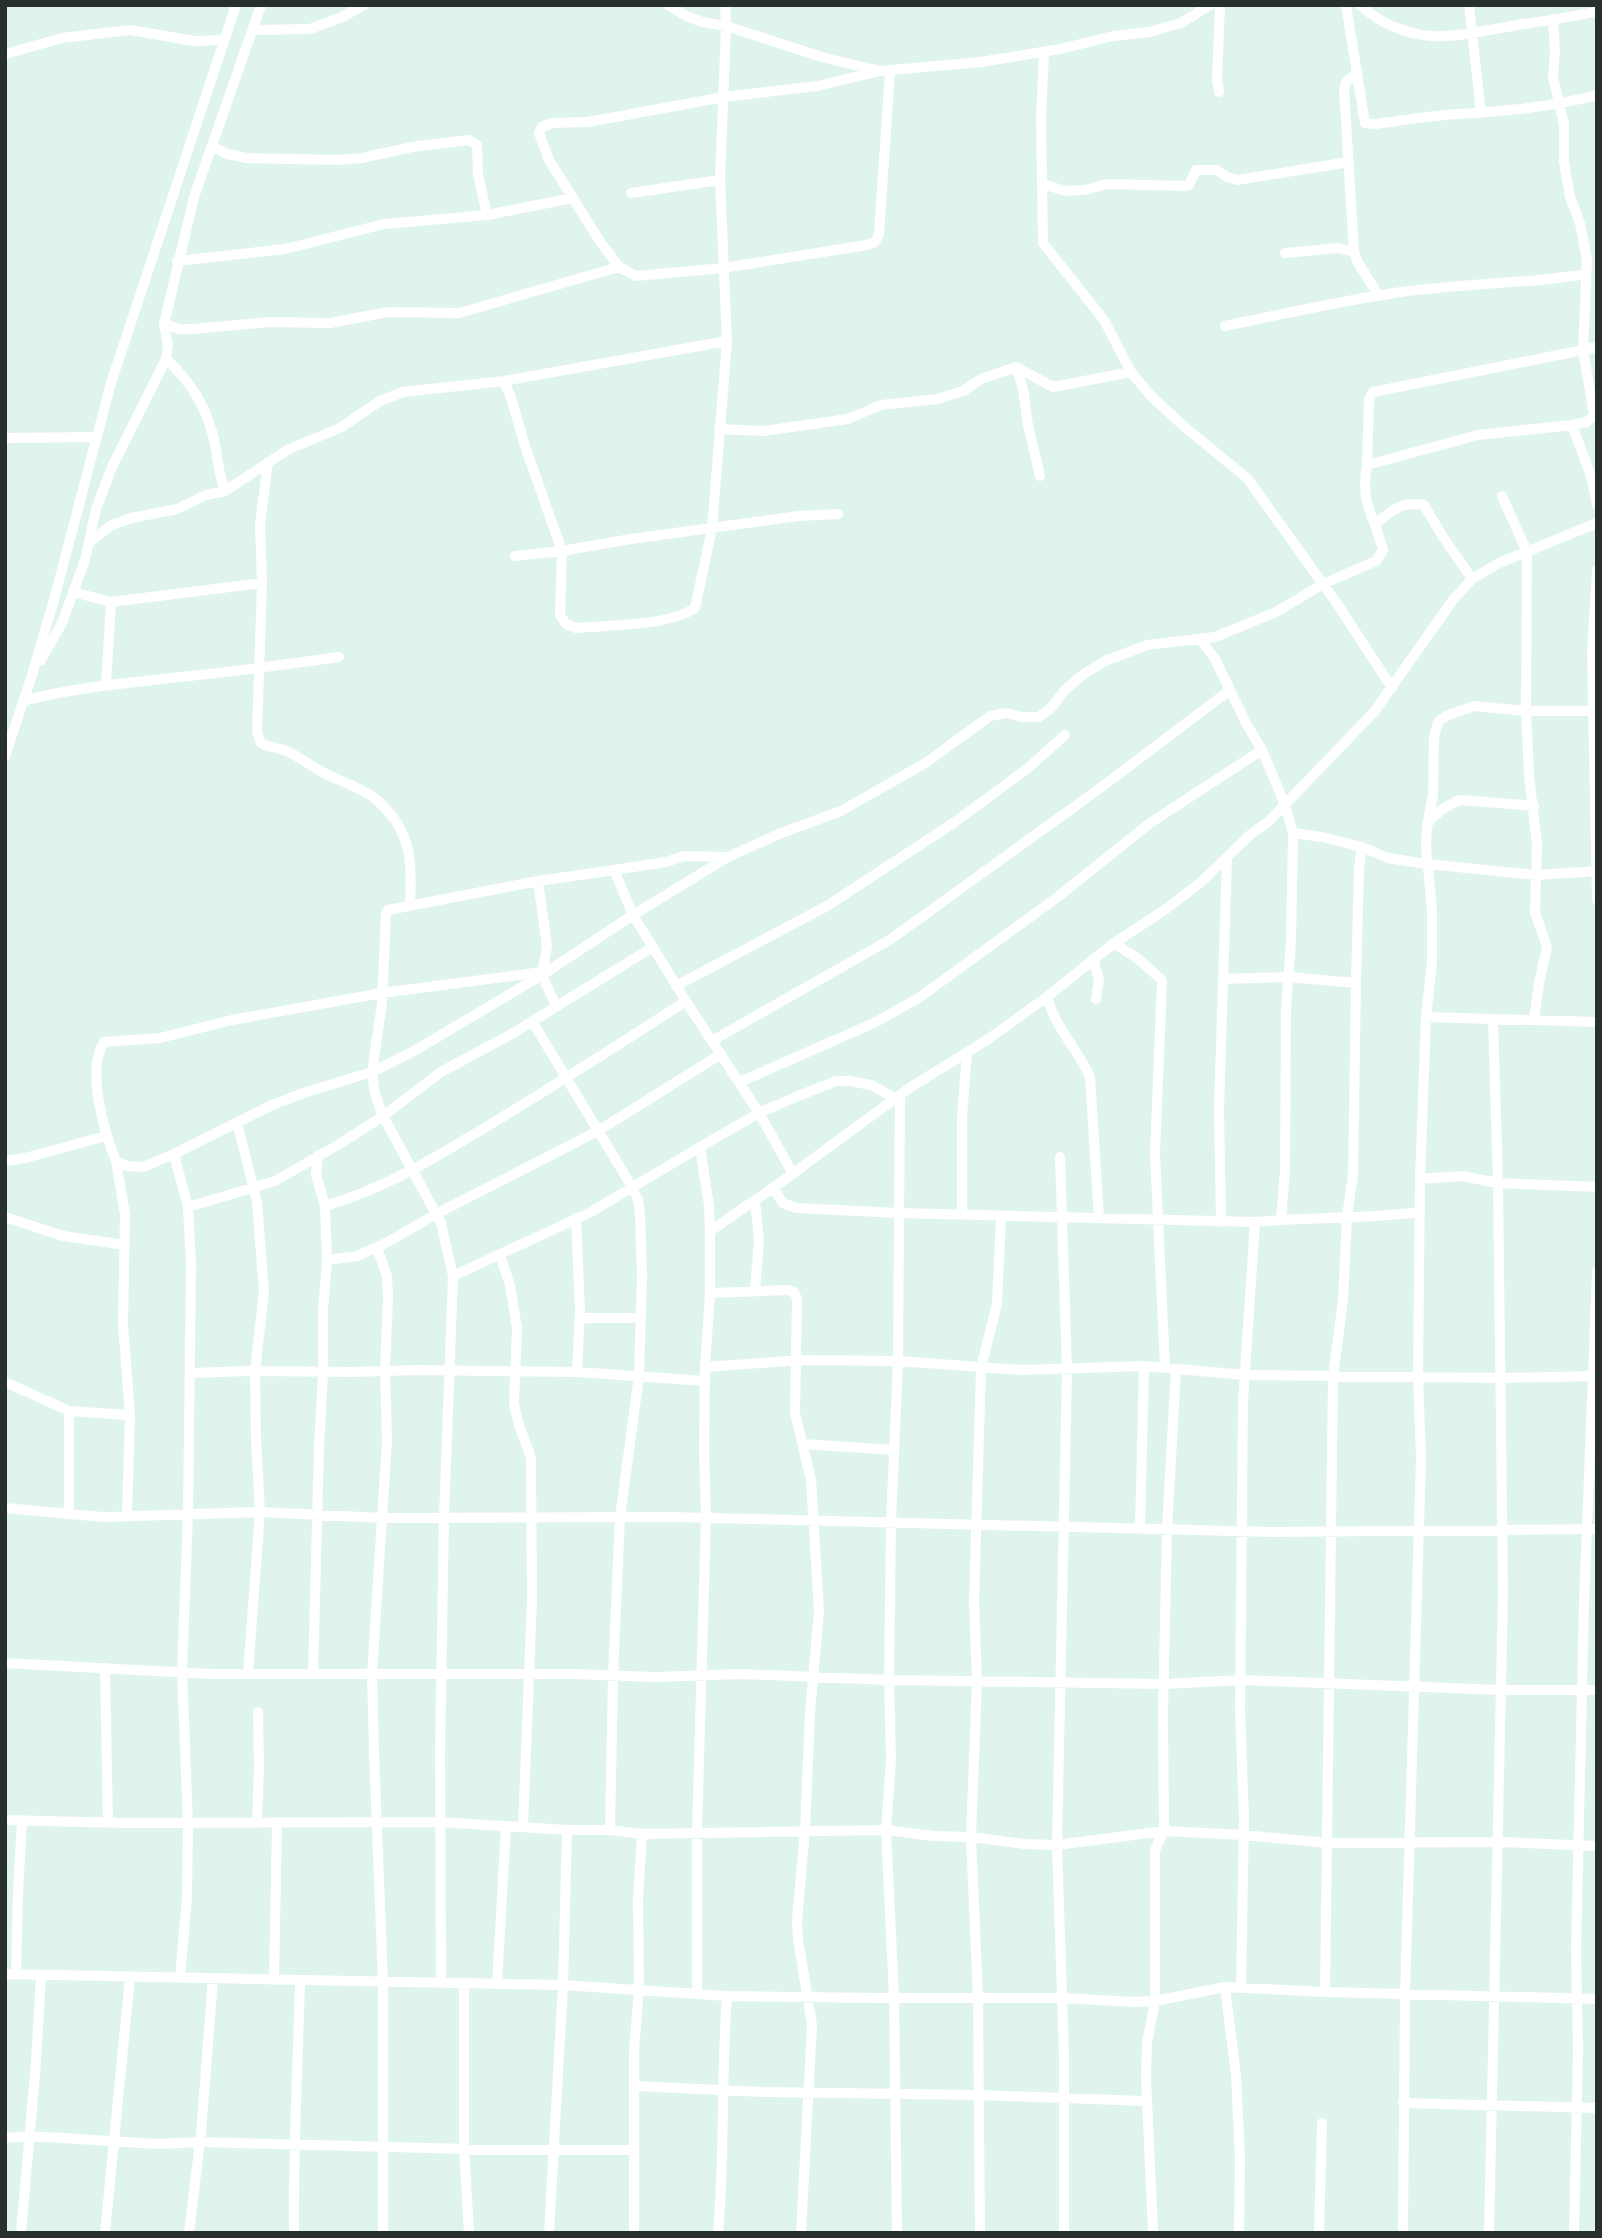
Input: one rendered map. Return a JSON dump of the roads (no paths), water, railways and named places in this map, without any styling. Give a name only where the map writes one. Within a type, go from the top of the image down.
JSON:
[{"type":"street","points":[[5,756],[32,675],[127,331],[236,5]]},
{"type":"street","points":[[32,675],[62,623],[85,560],[96,509],[112,467],[166,359],[168,345],[164,324],[194,197],[261,5]]},
{"type":"street","points":[[254,30],[310,29],[364,5]]},
{"type":"street","points":[[668,5],[687,16],[822,57],[885,71]]},
{"type":"street","points":[[504,381],[562,551],[560,615],[566,624],[576,628],[668,620],[684,616],[695,608],[712,529],[727,341],[720,180],[726,26],[724,5]]},
{"type":"street","points":[[885,71],[879,234],[875,242],[723,268],[636,276],[619,267],[542,145],[542,127],[552,123],[588,122],[724,97],[817,86],[885,71],[981,62],[1044,52],[1112,36],[1149,32],[1181,23],[1210,5]]},
{"type":"street","points":[[1219,92],[1217,79],[1220,5]]},
{"type":"street","points":[[1346,5],[1366,123]]},
{"type":"street","points":[[1360,5],[1398,29],[1434,37],[1471,33],[1597,10]]},
{"type":"street","points":[[1469,5],[1481,113]]},
{"type":"street","points":[[1367,465],[1478,435],[1572,425],[1587,422],[1594,415],[1583,350],[1586,247],[1570,197],[1564,162],[1565,142],[1553,78],[1553,19]]},
{"type":"street","points":[[5,54],[62,38],[130,30],[194,41],[224,40]]},
{"type":"street","points":[[1044,52],[1043,243],[1104,320],[1131,372],[1187,429],[1247,478],[1323,584],[1392,688]]},
{"type":"street","points":[[1357,73],[1347,81],[1344,88],[1354,252],[1379,296]]},
{"type":"street","points":[[1347,124],[1375,124],[1560,105],[1597,95]]},
{"type":"street","points":[[212,146],[227,154],[247,158],[340,160],[469,140],[477,145],[478,174],[486,215]]},
{"type":"street","points":[[1042,184],[1066,191],[1107,184],[1185,186],[1189,185],[1196,170],[1217,170],[1237,180],[1349,162]]},
{"type":"street","points":[[631,193],[720,180]]},
{"type":"street","points":[[177,261],[285,249],[384,224],[486,215],[573,198]]},
{"type":"street","points":[[1285,253],[1338,248],[1354,252]]},
{"type":"street","points":[[164,324],[179,329],[194,329],[270,322],[330,323],[388,312],[459,313],[619,267]]},
{"type":"street","points":[[1226,326],[1379,296],[1482,283],[1585,275]]},
{"type":"street","points":[[89,543],[110,526],[177,509],[206,495],[225,491],[289,449],[340,428],[380,401],[403,392],[504,381],[727,341]]},
{"type":"street","points":[[116,1161],[136,1168],[174,1154],[272,1105],[372,1072],[414,1051],[728,857],[841,811],[927,762],[990,716],[1006,713],[1039,717],[1081,676],[1105,661],[1147,645],[1214,637],[1276,612],[1323,584],[1376,561],[1383,550],[1364,494],[1369,399],[1373,392],[1597,347]]},
{"type":"street","points":[[166,359],[192,386],[202,405],[213,433],[219,476],[225,491]]},
{"type":"street","points":[[719,429],[764,431],[848,419],[881,405],[938,399],[963,391],[990,375],[1016,367],[1053,387],[1131,372]]},
{"type":"street","points":[[1016,367],[1023,389],[1040,476]]},
{"type":"street","points":[[1572,425],[1591,476],[1597,506]]},
{"type":"street","points":[[5,438],[97,437]]},
{"type":"street","points":[[268,462],[260,525],[262,583],[257,732],[261,743],[268,748],[282,749],[372,796],[393,816],[404,835],[412,864],[410,905]]},
{"type":"street","points":[[1502,496],[1527,552],[1525,711],[1537,844],[1535,912],[1547,947],[1534,1020]]},
{"type":"street","points":[[1375,524],[1398,506],[1413,503],[1424,505],[1472,579]]},
{"type":"street","points":[[515,556],[799,516],[838,514]]},
{"type":"street","points":[[710,1231],[898,1096],[1047,996],[1114,943],[1191,890],[1285,805],[1374,712],[1453,600],[1472,579],[1499,564],[1597,523]]},
{"type":"street","points":[[1597,570],[1593,747],[1597,901]]},
{"type":"street","points":[[73,592],[111,602],[262,583]]},
{"type":"street","points":[[106,684],[111,602]]},
{"type":"street","points":[[1200,639],[1215,659],[1262,750],[1285,805],[1293,833],[1286,1009],[1285,1171],[1281,1220]]},
{"type":"street","points":[[23,701],[64,690],[106,684],[340,657]]},
{"type":"street","points":[[712,1041],[891,939],[1103,786],[1230,690]]},
{"type":"street","points":[[1403,2233],[1405,1994],[1421,1458],[1418,1376],[1420,1179],[1426,1017],[1432,963],[1427,826],[1433,795],[1434,736],[1438,722],[1446,716],[1475,706],[1525,711],[1595,711]]},
{"type":"street","points":[[676,986],[827,906],[955,822],[1027,768],[1065,735]]},
{"type":"street","points":[[740,1082],[876,1022],[920,997],[1055,899],[1150,823],[1262,750]]},
{"type":"street","points":[[1427,826],[1436,813],[1460,800],[1534,806]]},
{"type":"street","points":[[1293,833],[1322,836],[1362,847],[1388,858],[1427,863],[1536,875],[1596,871]]},
{"type":"street","points":[[1325,1992],[1333,1377],[1343,1300],[1353,1175],[1359,868],[1362,847]]},
{"type":"street","points":[[441,1983],[439,1822],[444,1517],[453,1276],[441,1223],[383,1116],[375,1094],[372,1072],[382,993],[386,913],[388,910],[410,905],[538,881],[666,862],[684,856],[728,857]]},
{"type":"street","points":[[1221,1222],[1219,1108],[1227,857]]},
{"type":"street","points":[[614,870],[633,915],[676,986],[760,1113],[792,1172]]},
{"type":"street","points":[[538,881],[547,946],[542,973],[556,1006]]},
{"type":"street","points":[[1114,943],[1137,958],[1162,980],[1155,1154],[1170,1368],[1163,1712],[1164,1831],[1154,1850],[1155,2001],[1147,2043],[1146,2101],[1153,2233]]},
{"type":"street","points":[[188,1208],[275,1181],[383,1116],[441,1072],[532,1021],[653,947]]},
{"type":"street","points":[[1093,959],[1099,979],[1096,999]]},
{"type":"street","points":[[127,1516],[130,1415],[122,1287],[125,1214],[116,1161],[106,1136],[97,1074],[100,1049],[104,1042],[160,1038],[232,1020],[382,993],[542,973]]},
{"type":"street","points":[[1223,979],[1289,977],[1356,983]]},
{"type":"street","points":[[1047,996],[1052,1015],[1090,1077],[1099,1218]]},
{"type":"street","points":[[325,1206],[359,1196],[412,1171],[566,1078],[686,1001]]},
{"type":"street","points":[[1426,1017],[1597,1022]]},
{"type":"street","points":[[1489,2233],[1503,1593],[1498,1183],[1493,1018]]},
{"type":"street","points":[[532,1021],[632,1187],[640,1214],[639,1376],[620,1517],[610,1830]]},
{"type":"street","points":[[962,1215],[962,1117],[967,1052]]},
{"type":"street","points":[[327,1261],[357,1256],[377,1248],[436,1213],[598,1131],[720,1054]]},
{"type":"street","points":[[453,1276],[591,1212],[760,1113],[836,1081],[871,1085],[898,1096]]},
{"type":"street","points":[[897,2233],[894,1997],[886,1830],[891,1760],[891,1522],[898,1361],[898,1096]]},
{"type":"street","points":[[237,1122],[255,1188],[264,1292],[256,1371],[260,1512],[248,1673]]},
{"type":"street","points":[[5,1161],[106,1136]]},
{"type":"street","points":[[697,1994],[697,1832],[706,1517],[705,1367],[710,1293],[709,1206],[700,1147]]},
{"type":"street","points":[[174,1154],[188,1208],[191,1264],[191,1373],[183,1671],[188,1823],[187,1897],[180,1978]]},
{"type":"street","points":[[313,1674],[323,1310],[327,1261],[325,1206],[316,1175],[318,1155]]},
{"type":"street","points":[[1060,1157],[1067,1370],[1057,1845],[1063,1998],[1065,2233]]},
{"type":"street","points":[[1420,1179],[1462,1176],[1498,1183],[1597,1186]]},
{"type":"street","points":[[773,1188],[783,1203],[796,1208],[899,1213],[1255,1222],[1348,1216],[1380,1217],[1420,1212]]},
{"type":"street","points":[[755,1200],[760,1241],[755,1290]]},
{"type":"street","points":[[980,2233],[978,1998],[971,1837],[977,1681],[974,1601],[981,1368],[997,1304],[1001,1216]]},
{"type":"street","points":[[5,1217],[62,1236],[125,1245]]},
{"type":"street","points":[[576,1218],[580,1318],[577,1372]]},
{"type":"street","points":[[1241,1987],[1245,1375],[1255,1222]]},
{"type":"street","points":[[377,1248],[388,1287],[385,1371],[387,1441],[372,1674],[383,1982],[383,2233]]},
{"type":"street","points":[[500,1255],[510,1285],[517,1328],[514,1404],[531,1458],[533,1517],[523,1827]]},
{"type":"street","points":[[1574,2233],[1582,1690],[1592,1529],[1597,1272]]},
{"type":"street","points":[[710,1293],[788,1290],[794,1292],[797,1299],[795,1413],[811,1480],[819,1611],[797,1920],[812,2025],[801,2233]]},
{"type":"street","points":[[580,1318],[641,1318]]},
{"type":"street","points":[[705,1367],[796,1360],[898,1361],[981,1368],[1067,1370],[1144,1366],[1245,1375],[1333,1377],[1595,1376]]},
{"type":"street","points":[[1140,1528],[1144,1366]]},
{"type":"street","points":[[191,1373],[450,1370],[577,1372],[705,1381]]},
{"type":"street","points":[[5,1382],[69,1411],[130,1415]]},
{"type":"street","points":[[69,1411],[69,1514]]},
{"type":"street","points":[[803,1444],[894,1450]]},
{"type":"street","points":[[5,1508],[103,1517],[260,1512],[383,1518],[706,1517],[1243,1531],[1592,1529]]},
{"type":"street","points":[[5,1663],[211,1674],[529,1674],[654,1678],[741,1674],[889,1680],[1165,1684],[1241,1679],[1501,1690],[1597,1690]]},
{"type":"street","points":[[105,1668],[108,1823]]},
{"type":"street","points":[[257,1823],[258,1712]]},
{"type":"street","points":[[5,1820],[277,1824],[439,1822],[610,1830],[642,1834],[886,1830],[1057,1845],[1164,1831],[1327,1843],[1499,1842],[1597,1846]]},
{"type":"street","points":[[22,1820],[11,1974],[563,1985],[727,1996],[1155,2001],[1226,1987],[1241,1987],[1325,1992],[1597,1999]]},
{"type":"street","points":[[274,1980],[277,1824]]},
{"type":"street","points":[[497,1984],[506,1826]]},
{"type":"street","points":[[549,2233],[563,1985],[567,1830]]},
{"type":"street","points":[[634,2233],[635,2030],[639,1989],[638,1898],[642,1834]]},
{"type":"street","points":[[20,2233],[41,1976]]},
{"type":"street","points":[[105,2233],[130,1977]]},
{"type":"street","points":[[189,2233],[200,2142],[213,1979]]},
{"type":"street","points":[[294,2233],[293,2144],[297,2116],[300,1980]]},
{"type":"street","points":[[464,1983],[464,2148],[469,2233]]},
{"type":"street","points":[[1226,1987],[1236,2075],[1240,2157],[1239,2233]]},
{"type":"street","points":[[718,2233],[722,2189],[723,2046],[727,1996]]},
{"type":"street","points":[[634,2086],[1146,2101]]},
{"type":"street","points":[[1403,2103],[1597,2108]]},
{"type":"street","points":[[1319,2233],[1322,2123]]},
{"type":"street","points":[[5,2138],[30,2136],[158,2144],[200,2142],[634,2150]]}]
